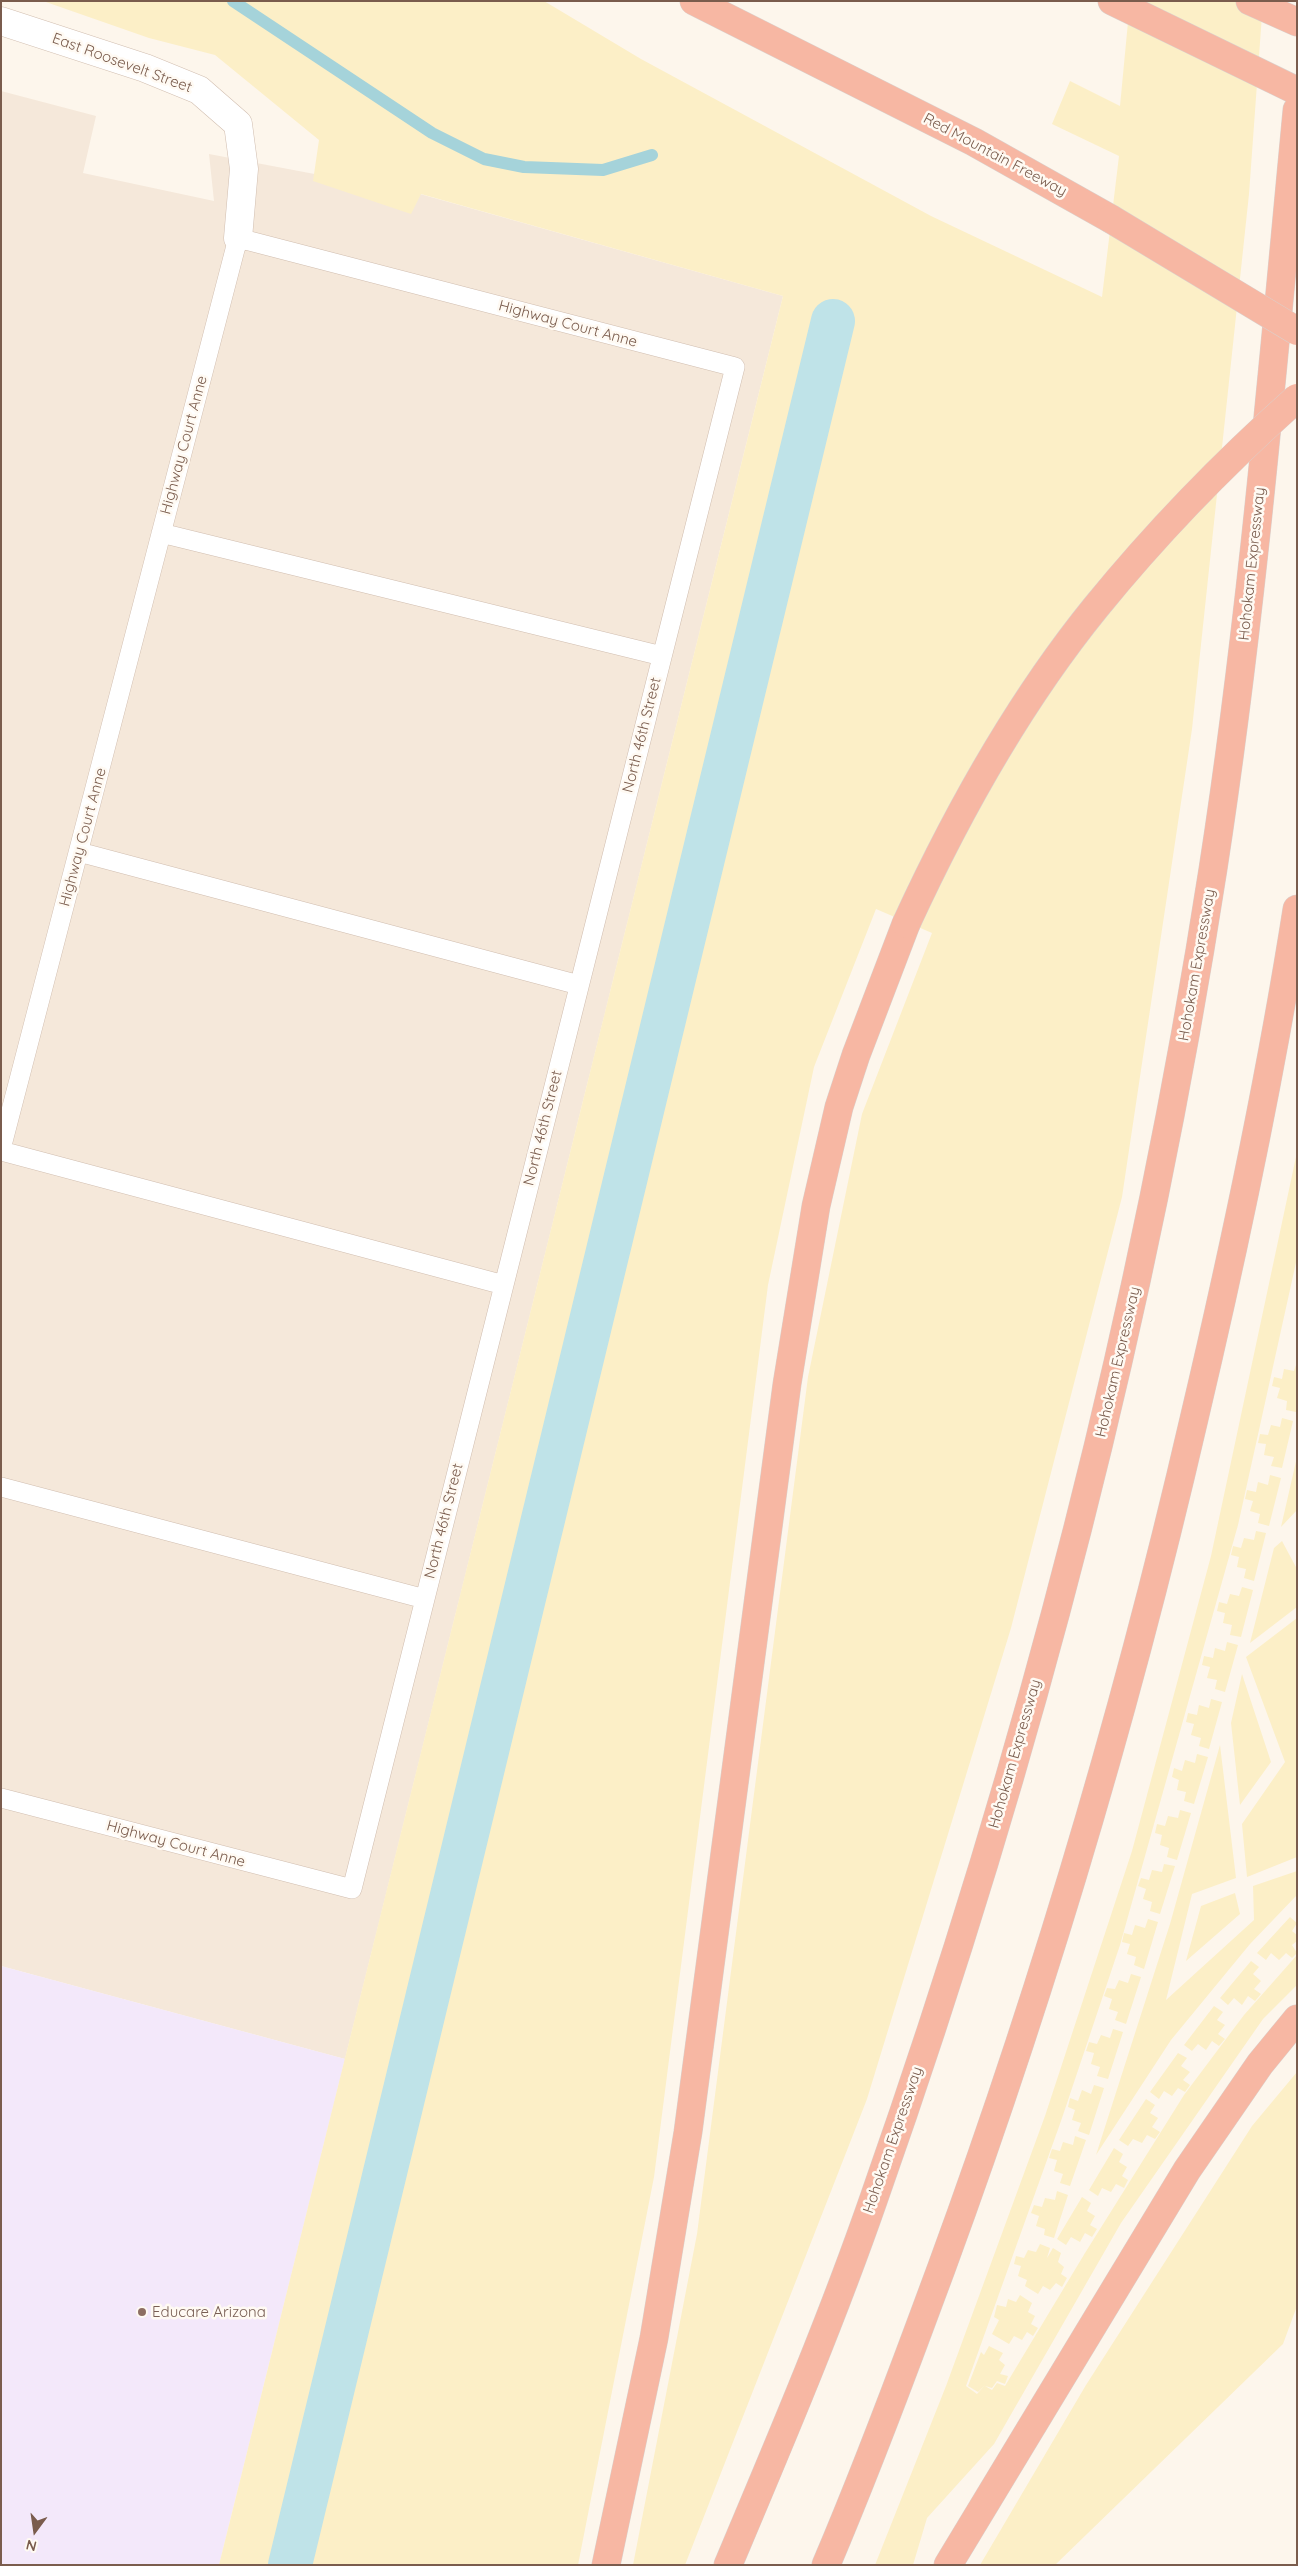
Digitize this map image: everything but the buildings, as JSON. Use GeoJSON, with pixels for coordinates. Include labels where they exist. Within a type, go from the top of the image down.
{"type":"FeatureCollection","features":[{"type":"Feature","properties":{"kind":"highway","name":"Red Mountain Freeway"},"geometry":{"type":"LineString","coordinates":[[694,1],[974,142],[1111,219],[1297,308]]}},
{"type":"Feature","properties":{"kind":"highway"},"geometry":{"type":"LineString","coordinates":[[1250,1],[1297,22]]}},
{"type":"Feature","properties":{"kind":"highway"},"geometry":{"type":"LineString","coordinates":[[1121,6],[1297,91]]}},
{"type":"Feature","properties":{"kind":"highway","name":"Hohokam Expressway"},"geometry":{"type":"LineString","coordinates":[[728,2565],[818,2346],[874,2200],[969,1910],[1057,1605],[1129,1319],[1187,1025],[1234,725],[1252,567],[1297,110]]}},
{"type":"Feature","properties":{"kind":"highway"},"geometry":{"type":"LineString","coordinates":[[1111,219],[1297,331]]}},
{"type":"Feature","properties":{"kind":"highway"},"geometry":{"type":"LineString","coordinates":[[606,2565],[654,2338],[688,2132],[783,1414],[816,1206],[839,1107],[853,1064],[906,924],[937,857],[1008,734],[1051,667],[1095,609],[1143,551],[1240,448],[1297,398]]}},
{"type":"Feature","properties":{"kind":"highway"},"geometry":{"type":"LineString","coordinates":[[826,2565],[898,2385],[991,2130],[1072,1881],[1122,1708],[1164,1547],[1234,1246],[1266,1094],[1297,909]]}},
{"type":"Feature","properties":{"kind":"highway"},"geometry":{"type":"LineString","coordinates":[[948,2565],[1187,2170],[1260,2064],[1297,2019]]}},
{"type":"Feature","properties":{"kind":"street","name":"East Roosevelt Street"},"geometry":{"type":"LineString","coordinates":[[1,21],[145,68],[199,90],[238,124],[244,168],[238,238]]}},
{"type":"Feature","properties":{"kind":"lane","name":"Highway Court Anne"},"geometry":{"type":"LineString","coordinates":[[1,1150],[238,238],[735,367]]}},
{"type":"Feature","properties":{"kind":"lane","name":"North 46th Street"},"geometry":{"type":"LineString","coordinates":[[352,1889],[735,367]]}},
{"type":"Feature","properties":{"kind":"lane"},"geometry":{"type":"LineString","coordinates":[[161,533],[662,656]]}},
{"type":"Feature","properties":{"kind":"lane"},"geometry":{"type":"LineString","coordinates":[[79,852],[579,985]]}},
{"type":"Feature","properties":{"kind":"lane"},"geometry":{"type":"LineString","coordinates":[[1,1150],[504,1285]]}},
{"type":"Feature","properties":{"kind":"lane"},"geometry":{"type":"LineString","coordinates":[[1,1487],[425,1599]]}},
{"type":"Feature","properties":{"kind":"lane","name":"Highway Court Anne"},"geometry":{"type":"LineString","coordinates":[[1,1798],[352,1889]]}},
{"type":"Feature","properties":{"kind":"shaded area"},"geometry":{"type":"Polygon","coordinates":[[[1,91],[96,116],[83,173],[214,201],[209,154],[420,194],[783,296],[345,2059],[1,1966],[1,91]]]}},
{"type":"Feature","properties":{"kind":"shaded area","name":"Educare Arizona"},"geometry":{"type":"Polygon","coordinates":[[[1,1966],[345,2059],[219,2565],[1,2565],[1,1966]]]}},
{"type":"Feature","properties":{"kind":"sand"},"geometry":{"type":"Polygon","coordinates":[[[43,1],[544,1],[641,59],[931,216],[1102,297],[1119,156],[1052,124],[1070,81],[1120,106],[1130,1],[1263,1],[1249,194],[1192,729],[1122,1197],[1011,1628],[867,2099],[685,2565],[633,2565],[697,2234],[808,1377],[862,1114],[932,933],[876,909],[814,1067],[768,1285],[654,2177],[578,2565],[219,2565],[783,296],[421,194],[411,214],[313,181],[319,140],[215,55],[149,38],[43,1]]]}},
{"type":"Feature","properties":{"kind":"sand"},"geometry":{"type":"Polygon","coordinates":[[[1297,1152],[1297,1258],[1238,1525],[1120,1945],[1061,2121],[966,2386],[977,2394],[985,2385],[978,2392],[968,2386],[981,2352],[984,2355],[989,2346],[1003,2353],[999,2360],[1005,2365],[1000,2374],[1008,2376],[1005,2384],[997,2381],[992,2388],[985,2386],[992,2390],[997,2383],[1005,2386],[1085,2253],[1184,2095],[1244,2015],[1297,1955],[1297,1985],[1263,2019],[1121,2223],[994,2444],[927,2518],[913,2565],[875,2565],[946,2386],[1045,2116],[1132,1851],[1211,1556],[1297,1152]]]}},
{"type":"Feature","properties":{"kind":"sand"},"geometry":{"type":"Polygon","coordinates":[[[1297,1362],[1296,1412],[1286,1410],[1287,1401],[1277,1398],[1280,1388],[1272,1386],[1274,1377],[1282,1379],[1284,1369],[1294,1371],[1297,1362]]]}},
{"type":"Feature","properties":{"kind":"sand"},"geometry":{"type":"Polygon","coordinates":[[[1282,1418],[1293,1421],[1282,1468],[1271,1466],[1274,1457],[1264,1455],[1266,1444],[1258,1443],[1260,1434],[1268,1435],[1271,1425],[1280,1427],[1282,1418]]]}},
{"type":"Feature","properties":{"kind":"sand"},"geometry":{"type":"Polygon","coordinates":[[[1297,1457],[1297,1510],[1281,1527],[1297,1457]]]}},
{"type":"Feature","properties":{"kind":"sand"},"geometry":{"type":"Polygon","coordinates":[[[1270,1475],[1281,1478],[1269,1526],[1258,1523],[1260,1514],[1250,1511],[1253,1501],[1245,1499],[1247,1490],[1256,1492],[1258,1482],[1268,1485],[1270,1475]]]}},
{"type":"Feature","properties":{"kind":"sand"},"geometry":{"type":"Polygon","coordinates":[[[1256,1531],[1266,1533],[1254,1581],[1244,1578],[1246,1569],[1237,1567],[1239,1557],[1231,1555],[1233,1546],[1241,1548],[1244,1538],[1254,1540],[1256,1531]]]}},
{"type":"Feature","properties":{"kind":"sand"},"geometry":{"type":"Polygon","coordinates":[[[1282,1541],[1297,1569],[1297,1607],[1250,1643],[1274,1548],[1282,1541]]]}},
{"type":"Feature","properties":{"kind":"sand"},"geometry":{"type":"Polygon","coordinates":[[[1242,1587],[1253,1590],[1241,1637],[1230,1635],[1232,1625],[1223,1623],[1225,1613],[1217,1611],[1219,1602],[1227,1604],[1230,1594],[1239,1596],[1242,1587]]]}},
{"type":"Feature","properties":{"kind":"sand"},"geometry":{"type":"Polygon","coordinates":[[[1297,1618],[1297,1857],[1247,1877],[1242,1824],[1285,1762],[1246,1657],[1297,1618]]]}},
{"type":"Feature","properties":{"kind":"sand"},"geometry":{"type":"Polygon","coordinates":[[[1227,1642],[1238,1645],[1225,1692],[1215,1689],[1217,1680],[1207,1678],[1210,1667],[1202,1665],[1204,1656],[1213,1658],[1215,1648],[1225,1651],[1227,1642]]]}},
{"type":"Feature","properties":{"kind":"sand"},"geometry":{"type":"Polygon","coordinates":[[[1242,1674],[1271,1762],[1240,1805],[1231,1723],[1242,1674]]]}},
{"type":"Feature","properties":{"kind":"sand"},"geometry":{"type":"Polygon","coordinates":[[[1211,1699],[1222,1702],[1209,1749],[1199,1746],[1201,1738],[1191,1735],[1194,1724],[1186,1722],[1188,1713],[1197,1715],[1199,1705],[1209,1708],[1211,1699]]]}},
{"type":"Feature","properties":{"kind":"sand"},"geometry":{"type":"Polygon","coordinates":[[[1220,1745],[1236,1878],[1192,1894],[1166,2000],[1254,1920],[1253,1886],[1297,1871],[1297,1895],[1250,1944],[1171,2040],[1096,2155],[1170,1924],[1220,1745]]]}},
{"type":"Feature","properties":{"kind":"sand"},"geometry":{"type":"Polygon","coordinates":[[[1197,1754],[1208,1757],[1194,1804],[1184,1801],[1186,1792],[1177,1790],[1179,1780],[1172,1777],[1174,1768],[1182,1771],[1185,1760],[1195,1763],[1197,1754]]]}},
{"type":"Feature","properties":{"kind":"sand"},"geometry":{"type":"Polygon","coordinates":[[[1180,1810],[1191,1813],[1177,1860],[1167,1857],[1169,1848],[1160,1845],[1162,1835],[1155,1833],[1157,1824],[1165,1826],[1168,1816],[1178,1818],[1180,1810]]]}},
{"type":"Feature","properties":{"kind":"sand"},"geometry":{"type":"Polygon","coordinates":[[[1164,1864],[1175,1866],[1160,1914],[1150,1911],[1152,1902],[1143,1899],[1146,1889],[1138,1886],[1141,1878],[1149,1880],[1152,1870],[1162,1872],[1164,1864]]]}},
{"type":"Feature","properties":{"kind":"sand"},"geometry":{"type":"Polygon","coordinates":[[[1235,1893],[1240,1914],[1186,1961],[1201,1906],[1235,1893]]]}},
{"type":"Feature","properties":{"kind":"sand"},"geometry":{"type":"Polygon","coordinates":[[[1290,1917],[1297,1923],[1292,1931],[1297,1935],[1297,1941],[1292,1945],[1297,1953],[1292,1958],[1286,1953],[1279,1960],[1271,1953],[1266,1960],[1257,1953],[1290,1917]]]}},
{"type":"Feature","properties":{"kind":"sand"},"geometry":{"type":"Polygon","coordinates":[[[1148,1919],[1158,1922],[1144,1969],[1134,1965],[1136,1957],[1127,1954],[1130,1944],[1122,1942],[1124,1933],[1132,1935],[1135,1925],[1145,1928],[1148,1919]]]}},
{"type":"Feature","properties":{"kind":"sand"},"geometry":{"type":"Polygon","coordinates":[[[1251,1961],[1259,1967],[1253,1974],[1261,1981],[1254,1989],[1261,1994],[1255,2001],[1248,1996],[1242,2005],[1234,1998],[1228,2005],[1220,1998],[1251,1961]]]}},
{"type":"Feature","properties":{"kind":"sand"},"geometry":{"type":"Polygon","coordinates":[[[1131,1974],[1141,1977],[1126,2024],[1115,2020],[1118,2012],[1109,2009],[1112,1999],[1104,1996],[1107,1988],[1115,1989],[1119,1980],[1128,1983],[1131,1974]]]}},
{"type":"Feature","properties":{"kind":"sand"},"geometry":{"type":"Polygon","coordinates":[[[1214,2006],[1223,2012],[1217,2020],[1225,2025],[1218,2034],[1225,2039],[1219,2046],[1212,2041],[1206,2050],[1198,2044],[1192,2051],[1184,2045],[1214,2006]]]}},
{"type":"Feature","properties":{"kind":"sand"},"geometry":{"type":"Polygon","coordinates":[[[1113,2029],[1123,2032],[1108,2079],[1097,2076],[1100,2067],[1091,2064],[1094,2053],[1086,2051],[1089,2042],[1097,2044],[1101,2035],[1110,2038],[1113,2029]]]}},
{"type":"Feature","properties":{"kind":"sand"},"geometry":{"type":"Polygon","coordinates":[[[1178,2053],[1187,2058],[1181,2066],[1190,2072],[1183,2080],[1190,2085],[1185,2092],[1178,2088],[1172,2096],[1164,2091],[1159,2099],[1150,2092],[1178,2053]]]}},
{"type":"Feature","properties":{"kind":"sand"},"geometry":{"type":"Polygon","coordinates":[[[1297,2072],[1297,2306],[1283,2344],[1055,2565],[980,2565],[1086,2385],[1252,2126],[1297,2072]]]}},
{"type":"Feature","properties":{"kind":"sand"},"geometry":{"type":"Polygon","coordinates":[[[1094,2085],[1104,2088],[1089,2135],[1078,2131],[1081,2123],[1072,2120],[1075,2110],[1068,2107],[1070,2098],[1078,2101],[1082,2090],[1091,2094],[1094,2085]]]}},
{"type":"Feature","properties":{"kind":"sand"},"geometry":{"type":"Polygon","coordinates":[[[1146,2099],[1155,2105],[1150,2113],[1158,2118],[1152,2127],[1160,2132],[1155,2139],[1147,2135],[1142,2143],[1133,2139],[1128,2146],[1119,2140],[1146,2099]]]}},
{"type":"Feature","properties":{"kind":"sand"},"geometry":{"type":"Polygon","coordinates":[[[1075,2136],[1086,2140],[1070,2186],[1060,2183],[1063,2174],[1054,2171],[1057,2160],[1049,2158],[1052,2149],[1060,2151],[1063,2142],[1073,2145],[1075,2136]]]}},
{"type":"Feature","properties":{"kind":"sand"},"geometry":{"type":"Polygon","coordinates":[[[1114,2148],[1123,2154],[1119,2162],[1127,2167],[1122,2176],[1128,2180],[1124,2188],[1116,2184],[1111,2192],[1102,2188],[1098,2196],[1089,2190],[1114,2148]]]}},
{"type":"Feature","properties":{"kind":"sand"},"geometry":{"type":"Polygon","coordinates":[[[1057,2191],[1068,2195],[1054,2238],[1044,2235],[1045,2229],[1036,2226],[1039,2216],[1031,2213],[1034,2205],[1042,2207],[1045,2198],[1055,2200],[1057,2191]]]}},
{"type":"Feature","properties":{"kind":"sand"},"geometry":{"type":"Polygon","coordinates":[[[1082,2197],[1091,2203],[1087,2211],[1095,2216],[1090,2225],[1097,2229],[1092,2237],[1085,2233],[1080,2242],[1071,2237],[1066,2245],[1057,2239],[1082,2197]]]}},
{"type":"Feature","properties":{"kind":"sand"},"geometry":{"type":"Polygon","coordinates":[[[1040,2244],[1050,2248],[1047,2258],[1053,2248],[1061,2253],[1058,2262],[1064,2267],[1061,2274],[1067,2278],[1062,2287],[1056,2283],[1050,2290],[1043,2286],[1038,2294],[1025,2286],[1027,2280],[1018,2276],[1021,2266],[1014,2264],[1016,2256],[1024,2258],[1028,2250],[1036,2252],[1040,2244]]]}},
{"type":"Feature","properties":{"kind":"sand"},"geometry":{"type":"Polygon","coordinates":[[[1020,2295],[1032,2303],[1028,2312],[1035,2316],[1031,2324],[1038,2328],[1033,2336],[1027,2332],[1022,2340],[1014,2336],[1009,2344],[992,2334],[999,2320],[994,2317],[997,2305],[1006,2307],[1008,2299],[1016,2302],[1020,2295]]]}},
{"type":"Feature","properties":{"kind":"waterway"},"geometry":{"type":"LineString","coordinates":[[233,1],[432,133],[484,159],[524,167],[603,170],[652,155]]}},
{"type":"Feature","properties":{"kind":"waterway"},"geometry":{"type":"LineString","coordinates":[[290,2565],[833,321]]}},
{"type":"Feature","properties":{"kind":"place","name":"Educare Arizona"},"geometry":{"type":"Point","coordinates":[142,2312]}}]}
